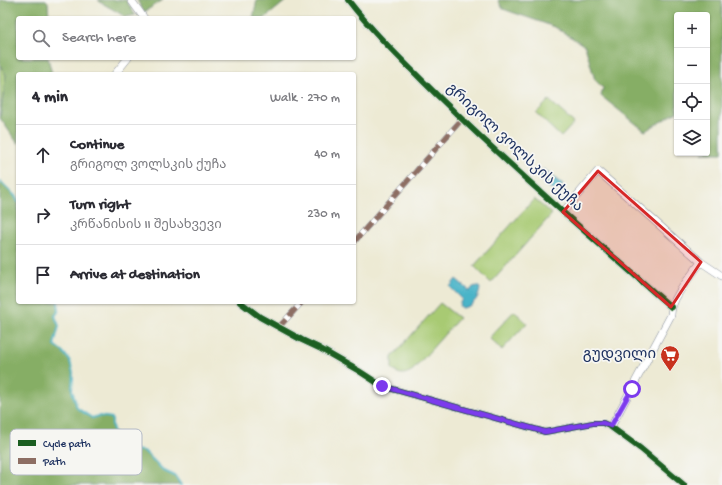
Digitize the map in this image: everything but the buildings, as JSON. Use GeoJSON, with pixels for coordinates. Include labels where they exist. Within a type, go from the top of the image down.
{"type":"FeatureCollection","features":[{"type":"Feature","properties":{"kind":"street"},"geometry":{"type":"LineString","coordinates":[[131,0],[143,16]]}},
{"type":"Feature","properties":{"kind":"street","name":"გრიგოლ ვოლსკის ქუჩა"},"geometry":{"type":"LineString","coordinates":[[348,0],[389,47],[462,119],[670,308]]}},
{"type":"Feature","properties":{"kind":"street"},"geometry":{"type":"LineString","coordinates":[[117,72],[126,60]]}},
{"type":"Feature","properties":{"kind":"street"},"geometry":{"type":"LineString","coordinates":[[356,240],[462,119]]}},
{"type":"Feature","properties":{"kind":"street"},"geometry":{"type":"LineString","coordinates":[[563,212],[598,171],[701,262],[722,276]]}},
{"type":"Feature","properties":{"kind":"street"},"geometry":{"type":"LineString","coordinates":[[611,426],[670,315],[670,308],[674,300],[701,262]]}},
{"type":"Feature","properties":{"kind":"street"},"geometry":{"type":"LineString","coordinates":[[243,304],[260,317],[360,371],[382,386],[545,432],[593,423],[603,423],[611,426],[641,448],[684,485]]}},
{"type":"Feature","properties":{"kind":"street"},"geometry":{"type":"LineString","coordinates":[[279,328],[300,304]]}},
{"type":"Feature","properties":{"kind":"highlighted area"},"geometry":{"type":"Polygon","coordinates":[[[598,171],[701,262],[671,307],[563,212],[598,171]]]}},
{"type":"Feature","properties":{"kind":"green space"},"geometry":{"type":"Polygon","coordinates":[[[0,0],[46,0],[48,2],[49,16],[16,16],[16,60],[48,60],[52,72],[16,72],[16,141],[0,118],[6,75],[0,65],[0,0]]]}},
{"type":"Feature","properties":{"kind":"green space"},"geometry":{"type":"Polygon","coordinates":[[[98,0],[126,0],[135,15],[124,16],[98,0]]]}},
{"type":"Feature","properties":{"kind":"green space"},"geometry":{"type":"Polygon","coordinates":[[[137,0],[163,0],[144,12],[137,0]]]}},
{"type":"Feature","properties":{"kind":"green space"},"geometry":{"type":"Polygon","coordinates":[[[257,0],[287,0],[267,16],[253,16],[257,0]]]}},
{"type":"Feature","properties":{"kind":"green space"},"geometry":{"type":"Polygon","coordinates":[[[498,0],[722,0],[722,153],[710,153],[710,12],[674,12],[674,114],[645,131],[601,96],[603,88],[595,80],[585,46],[555,27],[503,9],[498,0]]]}},
{"type":"Feature","properties":{"kind":"green space"},"geometry":{"type":"Polygon","coordinates":[[[0,65],[6,75],[0,114],[0,65]]]}},
{"type":"Feature","properties":{"kind":"green space"},"geometry":{"type":"Polygon","coordinates":[[[549,100],[574,123],[561,137],[536,113],[549,100]]]}},
{"type":"Feature","properties":{"kind":"green space"},"geometry":{"type":"Polygon","coordinates":[[[0,181],[16,198],[16,304],[58,304],[59,310],[55,316],[59,326],[54,345],[63,352],[70,361],[73,373],[72,390],[77,408],[92,418],[99,416],[112,418],[113,429],[10,429],[10,475],[142,475],[142,451],[164,471],[175,476],[181,485],[0,485],[0,181]]]}},
{"type":"Feature","properties":{"kind":"green space"},"geometry":{"type":"Polygon","coordinates":[[[534,199],[552,214],[491,283],[474,266],[534,199]]]}},
{"type":"Feature","properties":{"kind":"green space"},"geometry":{"type":"Polygon","coordinates":[[[440,303],[459,318],[413,370],[402,374],[398,373],[392,369],[392,357],[440,303]]]}},
{"type":"Feature","properties":{"kind":"green space"},"geometry":{"type":"Polygon","coordinates":[[[514,311],[527,323],[502,350],[489,338],[514,311]]]}},
{"type":"Feature","properties":{"kind":"water"},"geometry":{"type":"Polygon","coordinates":[[[543,169],[563,185],[556,193],[537,177],[543,169]]]}},
{"type":"Feature","properties":{"kind":"water"},"geometry":{"type":"Polygon","coordinates":[[[456,279],[470,291],[473,287],[477,286],[480,288],[478,296],[472,304],[461,308],[459,305],[462,299],[450,287],[456,279]]]}},
{"type":"Feature","properties":{"kind":"waterway"},"geometry":{"type":"LineString","coordinates":[[0,181],[16,198]]}},
{"type":"Feature","properties":{"kind":"waterway"},"geometry":{"type":"LineString","coordinates":[[58,304],[59,310],[55,316],[59,326],[54,345],[63,352],[70,361],[73,373],[72,390],[77,408],[92,418],[99,416],[112,418],[113,429]]}},
{"type":"Feature","properties":{"kind":"waterway"},"geometry":{"type":"LineString","coordinates":[[142,451],[164,471],[175,476],[181,485]]}},
{"type":"Feature","properties":{"kind":"marked path"},"geometry":{"type":"LineString","coordinates":[[356,240],[462,119]]}},
{"type":"Feature","properties":{"kind":"marked path"},"geometry":{"type":"LineString","coordinates":[[279,327],[300,304]]}},
{"type":"Feature","properties":{"kind":"cycle path"},"geometry":{"type":"LineString","coordinates":[[348,0],[369,26],[392,50],[467,124],[554,204],[671,307]]}},
{"type":"Feature","properties":{"kind":"cycle path"},"geometry":{"type":"LineString","coordinates":[[243,304],[260,317],[319,348],[382,386],[545,432],[593,423],[603,423],[611,427],[641,449],[684,485]]}},
{"type":"Feature","properties":{"kind":"place","name":"გუდვილი"},"geometry":{"type":"Point","coordinates":[670,372]}},
{"type":"Feature","properties":{"kind":"route"},"geometry":{"type":"LineString","coordinates":[[382,386],[545,432],[593,423],[603,423],[611,426],[632,389]]}}]}
